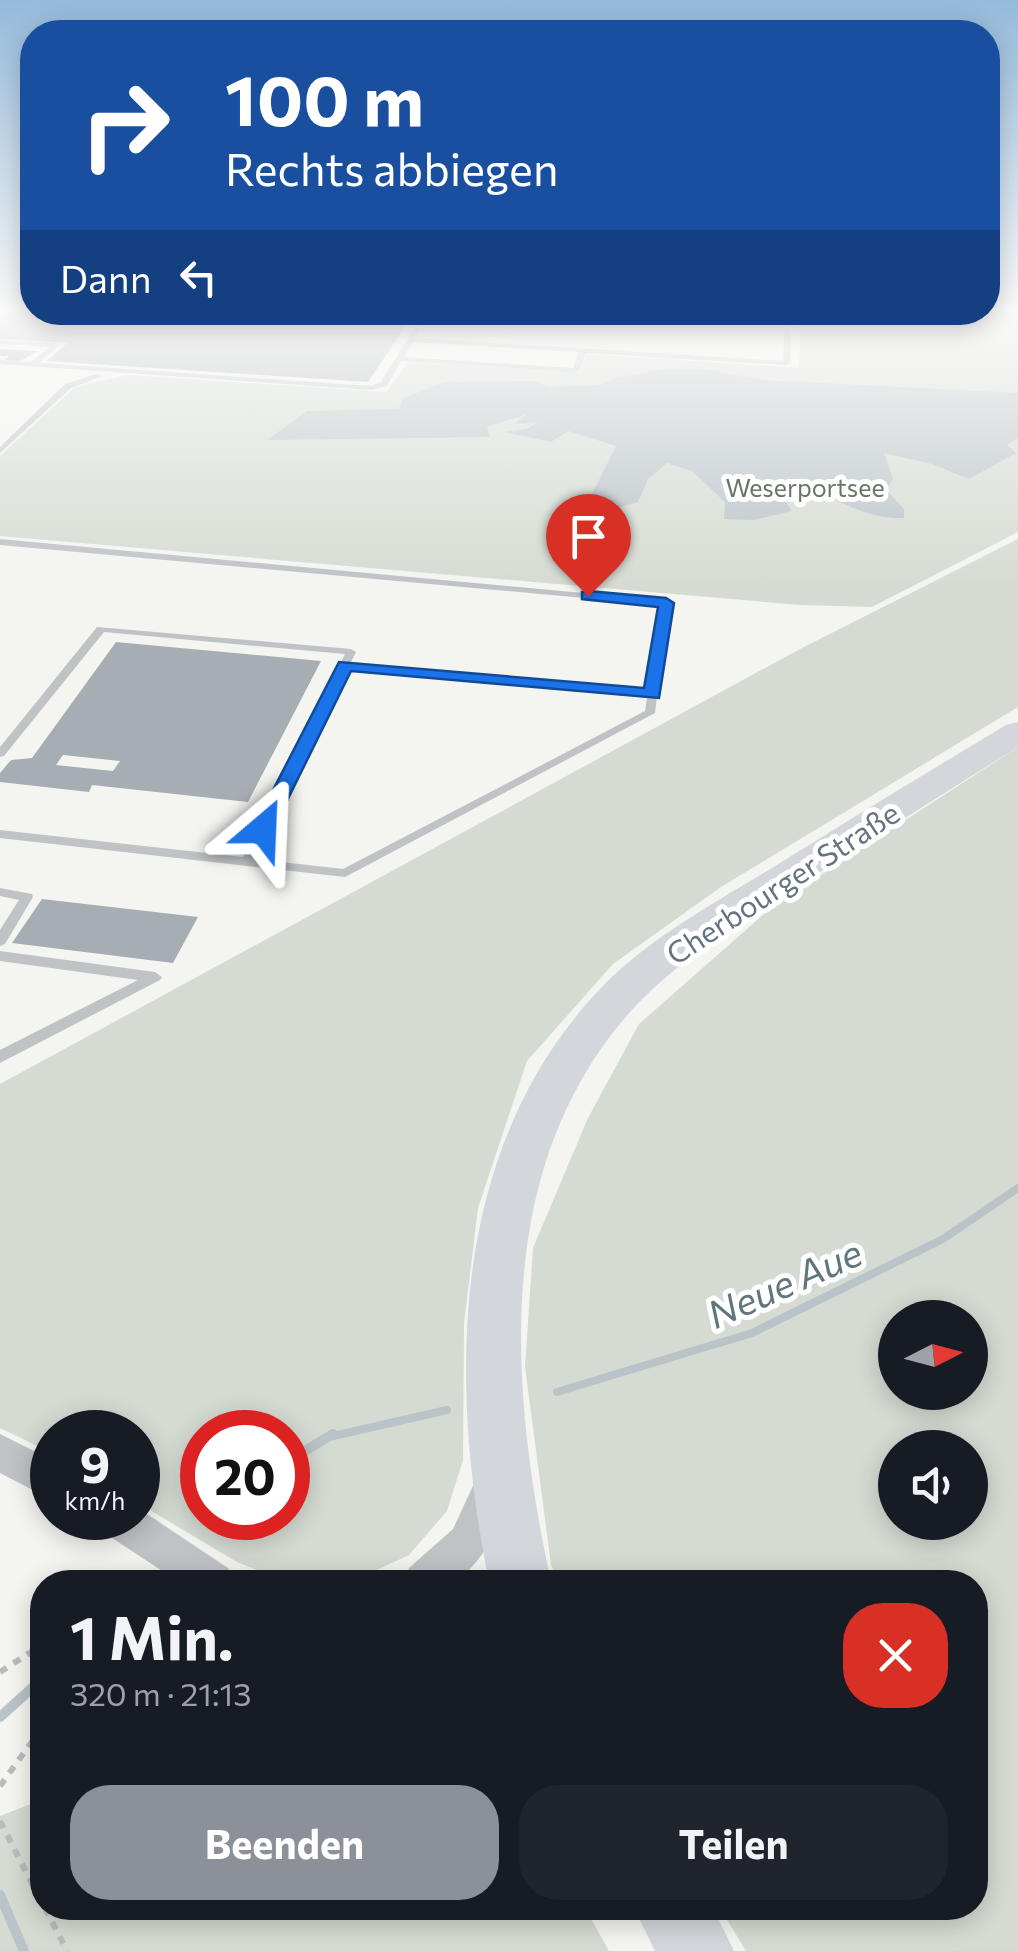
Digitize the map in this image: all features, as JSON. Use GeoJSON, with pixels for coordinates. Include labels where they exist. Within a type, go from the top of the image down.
{"type":"FeatureCollection","features":[{"type":"Feature","properties":{"kind":"main road","name":"Cherbourger Straße"},"geometry":{"type":"LineString","coordinates":[[518,1570],[497,1453],[494,1302],[512,1196],[540,1110],[588,1032],[672,950],[1018,732]]}},
{"type":"Feature","properties":{"kind":"main road"},"geometry":{"type":"LineString","coordinates":[[678,1920],[696,1951]]}},
{"type":"Feature","properties":{"kind":"street"},"geometry":{"type":"LineString","coordinates":[[0,1452],[30,1469]]}},
{"type":"Feature","properties":{"kind":"street"},"geometry":{"type":"LineString","coordinates":[[442,1570],[454,1562],[472,1538],[492,1492],[497,1453]]}},
{"type":"Feature","properties":{"kind":"street"},"geometry":{"type":"LineString","coordinates":[[150,1540],[196,1570]]}},
{"type":"Feature","properties":{"kind":"lane"},"geometry":{"type":"LineString","coordinates":[[0,450],[50,403]]}},
{"type":"Feature","properties":{"kind":"lane"},"geometry":{"type":"LineString","coordinates":[[0,542],[666,603],[650,713],[345,873],[0,834]]}},
{"type":"Feature","properties":{"kind":"lane"},"geometry":{"type":"LineString","coordinates":[[0,754],[101,630],[351,652],[246,862]]}},
{"type":"Feature","properties":{"kind":"lane"},"geometry":{"type":"LineString","coordinates":[[345,665],[652,694]]}},
{"type":"Feature","properties":{"kind":"lane"},"geometry":{"type":"LineString","coordinates":[[0,892],[27,897],[0,941]]}},
{"type":"Feature","properties":{"kind":"lane"},"geometry":{"type":"LineString","coordinates":[[0,956],[155,977],[0,1057]]}},
{"type":"Feature","properties":{"kind":"path"},"geometry":{"type":"LineString","coordinates":[[0,1672],[30,1653]]}},
{"type":"Feature","properties":{"kind":"path"},"geometry":{"type":"LineString","coordinates":[[0,1786],[30,1745]]}},
{"type":"Feature","properties":{"kind":"path"},"geometry":{"type":"LineString","coordinates":[[0,1821],[30,1878]]}},
{"type":"Feature","properties":{"kind":"path"},"geometry":{"type":"LineString","coordinates":[[52,1920],[68,1951]]}},
{"type":"Feature","properties":{"kind":"green space","name":"Weserportsee"},"geometry":{"type":"Polygon","coordinates":[[[58,403],[1018,403],[1018,532],[872,607],[801,605],[0,536],[0,456],[58,403]]]}},
{"type":"Feature","properties":{"kind":"green space"},"geometry":{"type":"Polygon","coordinates":[[[1018,539],[1018,707],[721,887],[613,964],[527,1061],[478,1208],[464,1323],[463,1460],[447,1511],[409,1555],[377,1570],[257,1570],[200,1540],[310,1540],[310,1410],[180,1410],[180,1528],[160,1516],[160,1410],[30,1410],[30,1442],[0,1428],[0,1084],[800,649],[1018,539]]]}},
{"type":"Feature","properties":{"kind":"green space"},"geometry":{"type":"Polygon","coordinates":[[[1018,747],[1018,1951],[746,1951],[727,1920],[988,1920],[988,1570],[553,1570],[525,1367],[533,1248],[588,1118],[639,1024],[773,906],[1018,747]]]}},
{"type":"Feature","properties":{"kind":"green space"},"geometry":{"type":"Polygon","coordinates":[[[30,1804],[30,1920],[592,1920],[609,1951],[0,1951],[0,1816],[30,1804]]]}},
{"type":"Feature","properties":{"kind":"shaded area","name":"Weserportsee"},"geometry":{"type":"Polygon","coordinates":[[[401,403],[1018,403],[1018,438],[1007,445],[1016,453],[969,479],[932,464],[884,453],[893,479],[886,490],[904,509],[904,518],[873,515],[790,480],[779,491],[792,511],[753,520],[724,519],[725,502],[692,471],[667,463],[648,479],[638,502],[620,507],[591,496],[616,446],[568,431],[551,442],[505,432],[527,429],[538,422],[515,424],[527,414],[487,427],[490,437],[267,440],[307,411],[399,409],[401,403]]]}},
{"type":"Feature","properties":{"kind":"building"},"geometry":{"type":"Polygon","coordinates":[[[116,642],[321,661],[248,802],[92,785],[89,792],[0,782],[0,773],[11,760],[32,758],[116,642]],[[63,755],[56,765],[113,771],[120,761],[63,755]]]}},
{"type":"Feature","properties":{"kind":"building"},"geometry":{"type":"Polygon","coordinates":[[[42,899],[198,917],[173,963],[12,943],[42,899]]]}},
{"type":"Feature","properties":{"kind":"waterway","name":"Neue Aue"},"geometry":{"type":"LineString","coordinates":[[557,1392],[752,1333],[943,1239],[1018,1188]]}},
{"type":"Feature","properties":{"kind":"waterway","name":"Neue Aue"},"geometry":{"type":"LineString","coordinates":[[329,1437],[447,1410]]}},
{"type":"Feature","properties":{"kind":"waterway","name":"Neue Aue"},"geometry":{"type":"LineString","coordinates":[[310,1448],[333,1434]]}},
{"type":"Feature","properties":{"kind":"waterway","name":"Neue Aue"},"geometry":{"type":"LineString","coordinates":[[0,1717],[30,1690]]}},
{"type":"Feature","properties":{"kind":"waterway"},"geometry":{"type":"LineString","coordinates":[[0,1895],[24,1951]]}},
{"type":"Feature","properties":{"kind":"route"},"geometry":{"type":"LineString","coordinates":[[263,829],[345,665],[652,694],[666,603],[588,596]]}}]}
